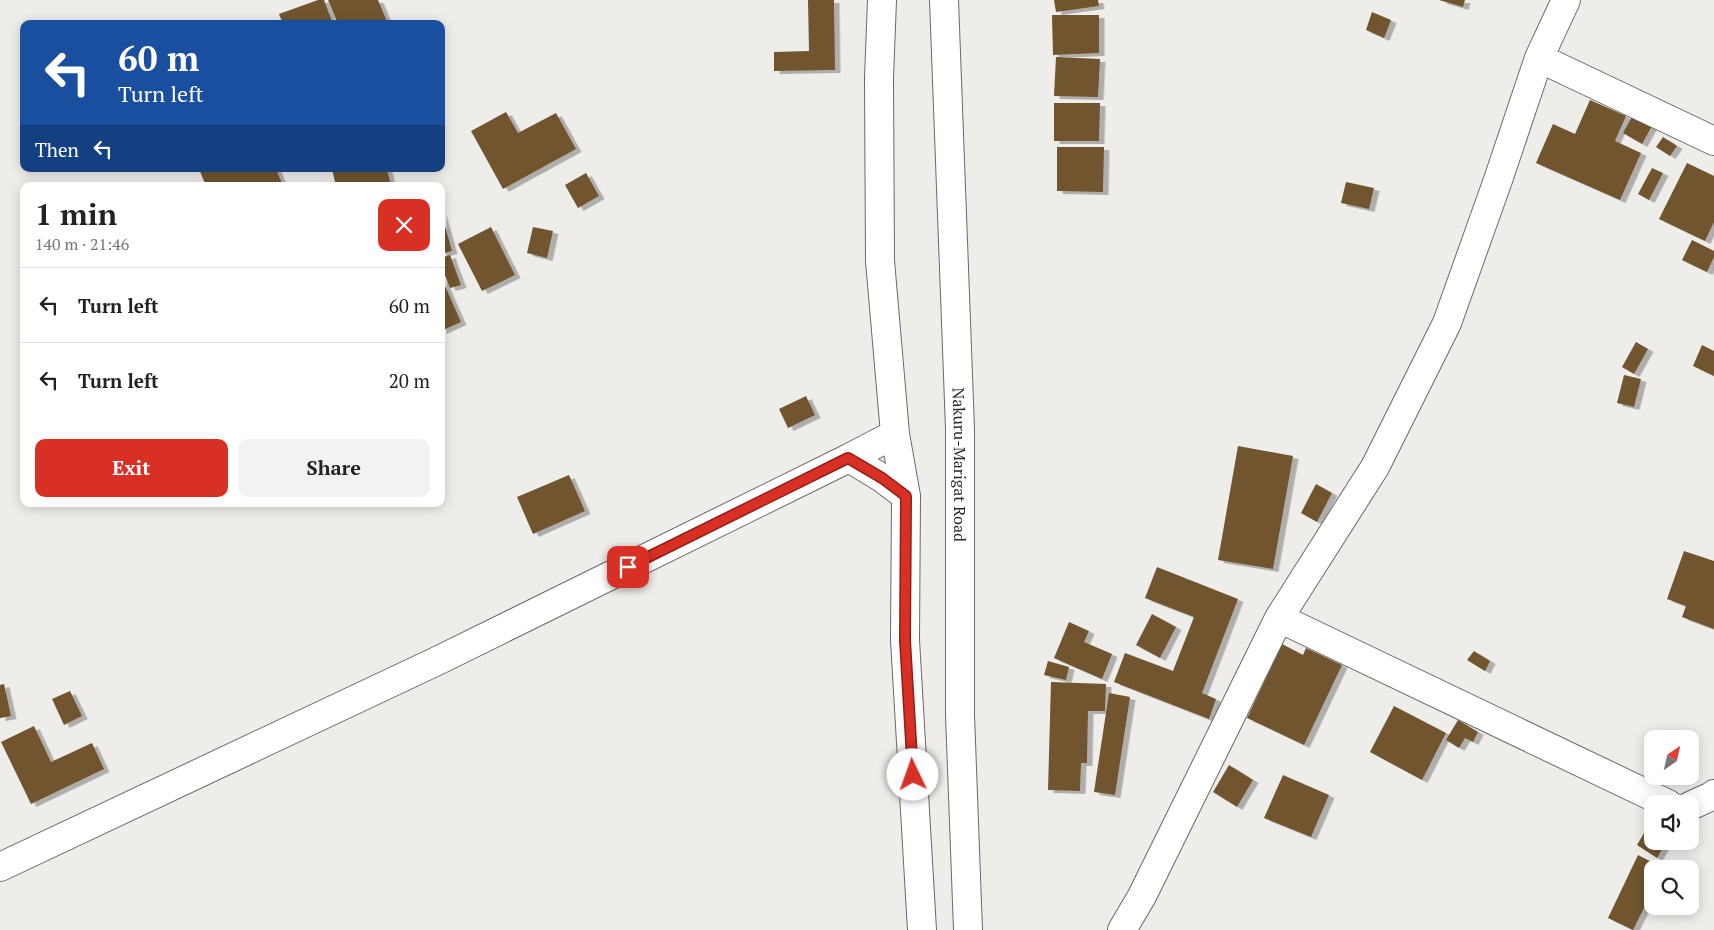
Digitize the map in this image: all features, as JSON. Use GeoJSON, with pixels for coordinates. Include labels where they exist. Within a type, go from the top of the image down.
{"type":"FeatureCollection","features":[{"type":"Feature","properties":{"kind":"street"},"geometry":{"type":"LineString","coordinates":[[882,0],[879,78],[880,261],[895,434],[906,496],[905,640],[922,930]]}},
{"type":"Feature","properties":{"kind":"street","name":"Nakuru-Marigat Road"},"geometry":{"type":"LineString","coordinates":[[944,0],[960,429],[960,714],[968,930]]}},
{"type":"Feature","properties":{"kind":"street"},"geometry":{"type":"LineString","coordinates":[[1122,930],[1142,896],[1279,618],[1375,467],[1447,323],[1539,58],[1566,0]]}},
{"type":"Feature","properties":{"kind":"street"},"geometry":{"type":"LineString","coordinates":[[1539,58],[1714,141]]}},
{"type":"Feature","properties":{"kind":"street"},"geometry":{"type":"LineString","coordinates":[[0,867],[437,660],[895,434]]}},
{"type":"Feature","properties":{"kind":"street"},"geometry":{"type":"LineString","coordinates":[[848,458],[882,478],[906,496]]}},
{"type":"Feature","properties":{"kind":"street"},"geometry":{"type":"LineString","coordinates":[[1279,618],[1649,795]]}},
{"type":"Feature","properties":{"kind":"street"},"geometry":{"type":"LineString","coordinates":[[1699,802],[1714,794]]}},
{"type":"Feature","properties":{"kind":"building"},"geometry":{"type":"Polygon","coordinates":[[[318,0],[324,0],[332,20],[281,20],[279,14],[318,0]]]}},
{"type":"Feature","properties":{"kind":"building"},"geometry":{"type":"Polygon","coordinates":[[[328,0],[378,0],[386,20],[336,20],[328,0]]]}},
{"type":"Feature","properties":{"kind":"building"},"geometry":{"type":"Polygon","coordinates":[[[808,0],[834,0],[835,70],[774,71],[774,52],[809,51],[808,0]]]}},
{"type":"Feature","properties":{"kind":"building"},"geometry":{"type":"Polygon","coordinates":[[[1054,0],[1098,0],[1099,6],[1056,12],[1054,0]]]}},
{"type":"Feature","properties":{"kind":"building"},"geometry":{"type":"Polygon","coordinates":[[[1439,0],[1465,0],[1463,7],[1439,0]]]}},
{"type":"Feature","properties":{"kind":"building"},"geometry":{"type":"Polygon","coordinates":[[[1372,12],[1391,20],[1384,38],[1366,30],[1372,12]]]}},
{"type":"Feature","properties":{"kind":"building"},"geometry":{"type":"Polygon","coordinates":[[[1052,15],[1099,15],[1099,53],[1053,55],[1052,15]]]}},
{"type":"Feature","properties":{"kind":"building"},"geometry":{"type":"Polygon","coordinates":[[[1056,57],[1100,59],[1098,97],[1054,96],[1056,57]]]}},
{"type":"Feature","properties":{"kind":"building"},"geometry":{"type":"Polygon","coordinates":[[[1590,100],[1626,116],[1615,141],[1641,153],[1620,200],[1536,163],[1553,124],[1575,134],[1590,100]]]}},
{"type":"Feature","properties":{"kind":"building"},"geometry":{"type":"Polygon","coordinates":[[[1054,103],[1100,103],[1099,141],[1054,141],[1054,103]]]}},
{"type":"Feature","properties":{"kind":"building"},"geometry":{"type":"Polygon","coordinates":[[[506,112],[518,133],[556,113],[576,149],[503,189],[471,131],[506,112]]]}},
{"type":"Feature","properties":{"kind":"building"},"geometry":{"type":"Polygon","coordinates":[[[1634,113],[1653,124],[1642,144],[1623,133],[1634,113]]]}},
{"type":"Feature","properties":{"kind":"building"},"geometry":{"type":"Polygon","coordinates":[[[1663,137],[1677,146],[1670,156],[1656,147],[1663,137]]]}},
{"type":"Feature","properties":{"kind":"building"},"geometry":{"type":"Polygon","coordinates":[[[1057,147],[1104,147],[1103,192],[1057,191],[1057,147]]]}},
{"type":"Feature","properties":{"kind":"building"},"geometry":{"type":"Polygon","coordinates":[[[1687,163],[1714,176],[1714,222],[1705,241],[1659,219],[1687,163]]]}},
{"type":"Feature","properties":{"kind":"building"},"geometry":{"type":"Polygon","coordinates":[[[1652,168],[1663,173],[1649,200],[1638,194],[1652,168]]]}},
{"type":"Feature","properties":{"kind":"building"},"geometry":{"type":"Polygon","coordinates":[[[200,172],[277,172],[281,182],[204,182],[200,172]]]}},
{"type":"Feature","properties":{"kind":"building"},"geometry":{"type":"Polygon","coordinates":[[[333,172],[388,172],[390,182],[335,182],[333,172]]]}},
{"type":"Feature","properties":{"kind":"building"},"geometry":{"type":"Polygon","coordinates":[[[586,173],[599,196],[578,208],[565,185],[586,173]]]}},
{"type":"Feature","properties":{"kind":"building"},"geometry":{"type":"Polygon","coordinates":[[[1346,182],[1374,188],[1369,209],[1341,203],[1346,182]]]}},
{"type":"Feature","properties":{"kind":"building"},"geometry":{"type":"Polygon","coordinates":[[[445,226],[452,251],[445,253],[445,226]]]}},
{"type":"Feature","properties":{"kind":"building"},"geometry":{"type":"Polygon","coordinates":[[[491,227],[515,275],[482,291],[458,244],[491,227]]]}},
{"type":"Feature","properties":{"kind":"building"},"geometry":{"type":"Polygon","coordinates":[[[533,227],[553,231],[547,258],[527,253],[533,227]]]}},
{"type":"Feature","properties":{"kind":"building"},"geometry":{"type":"Polygon","coordinates":[[[1692,240],[1714,251],[1714,257],[1707,272],[1682,260],[1692,240]]]}},
{"type":"Feature","properties":{"kind":"building"},"geometry":{"type":"Polygon","coordinates":[[[450,255],[461,285],[450,288],[445,275],[445,257],[450,255]]]}},
{"type":"Feature","properties":{"kind":"building"},"geometry":{"type":"Polygon","coordinates":[[[445,286],[461,322],[445,329],[445,286]]]}},
{"type":"Feature","properties":{"kind":"building"},"geometry":{"type":"Polygon","coordinates":[[[1636,342],[1648,349],[1634,374],[1622,367],[1636,342]]]}},
{"type":"Feature","properties":{"kind":"building"},"geometry":{"type":"Polygon","coordinates":[[[1702,345],[1714,351],[1714,376],[1693,366],[1702,345]]]}},
{"type":"Feature","properties":{"kind":"building"},"geometry":{"type":"Polygon","coordinates":[[[1624,375],[1641,379],[1634,407],[1617,403],[1624,375]]]}},
{"type":"Feature","properties":{"kind":"building"},"geometry":{"type":"Polygon","coordinates":[[[806,396],[815,415],[788,428],[779,409],[806,396]]]}},
{"type":"Feature","properties":{"kind":"building"},"geometry":{"type":"Polygon","coordinates":[[[1238,446],[1293,456],[1273,569],[1218,560],[1238,446]]]}},
{"type":"Feature","properties":{"kind":"building"},"geometry":{"type":"Polygon","coordinates":[[[569,475],[585,511],[533,534],[517,497],[569,475]]]}},
{"type":"Feature","properties":{"kind":"building"},"geometry":{"type":"Polygon","coordinates":[[[1316,484],[1332,493],[1317,522],[1301,513],[1316,484]]]}},
{"type":"Feature","properties":{"kind":"building"},"geometry":{"type":"Polygon","coordinates":[[[1684,551],[1714,561],[1714,629],[1682,617],[1686,606],[1667,599],[1684,551]]]}},
{"type":"Feature","properties":{"kind":"building"},"geometry":{"type":"Polygon","coordinates":[[[1157,567],[1238,599],[1202,693],[1216,699],[1209,719],[1114,682],[1125,653],[1173,671],[1194,617],[1145,598],[1157,567]]]}},
{"type":"Feature","properties":{"kind":"building"},"geometry":{"type":"Polygon","coordinates":[[[1152,614],[1176,627],[1160,658],[1136,645],[1152,614]]]}},
{"type":"Feature","properties":{"kind":"building"},"geometry":{"type":"Polygon","coordinates":[[[1069,622],[1089,631],[1084,642],[1112,654],[1102,679],[1054,658],[1069,622]]]}},
{"type":"Feature","properties":{"kind":"building"},"geometry":{"type":"Polygon","coordinates":[[[1282,644],[1303,655],[1306,648],[1342,665],[1304,745],[1247,718],[1282,644]]]}},
{"type":"Feature","properties":{"kind":"building"},"geometry":{"type":"Polygon","coordinates":[[[1474,651],[1490,661],[1485,671],[1467,660],[1474,651]]]}},
{"type":"Feature","properties":{"kind":"building"},"geometry":{"type":"Polygon","coordinates":[[[1048,661],[1069,667],[1066,680],[1044,675],[1048,661]]]}},
{"type":"Feature","properties":{"kind":"building"},"geometry":{"type":"Polygon","coordinates":[[[1051,682],[1106,684],[1105,711],[1088,711],[1087,763],[1081,763],[1080,791],[1048,790],[1051,682]]]}},
{"type":"Feature","properties":{"kind":"building"},"geometry":{"type":"Polygon","coordinates":[[[4,684],[11,716],[0,718],[0,685],[4,684]]]}},
{"type":"Feature","properties":{"kind":"building"},"geometry":{"type":"Polygon","coordinates":[[[70,691],[82,716],[64,725],[52,699],[70,691]]]}},
{"type":"Feature","properties":{"kind":"building"},"geometry":{"type":"Polygon","coordinates":[[[1109,693],[1130,697],[1115,795],[1094,792],[1109,693]]]}},
{"type":"Feature","properties":{"kind":"building"},"geometry":{"type":"Polygon","coordinates":[[[1394,706],[1446,733],[1422,780],[1370,752],[1394,706]]]}},
{"type":"Feature","properties":{"kind":"building"},"geometry":{"type":"Polygon","coordinates":[[[1458,720],[1478,732],[1473,742],[1465,738],[1459,748],[1446,740],[1458,720]]]}},
{"type":"Feature","properties":{"kind":"building"},"geometry":{"type":"Polygon","coordinates":[[[34,726],[51,762],[92,743],[104,769],[31,804],[1,742],[34,726]]]}},
{"type":"Feature","properties":{"kind":"building"},"geometry":{"type":"Polygon","coordinates":[[[1229,765],[1253,780],[1237,807],[1213,792],[1229,765]]]}},
{"type":"Feature","properties":{"kind":"building"},"geometry":{"type":"Polygon","coordinates":[[[1283,775],[1329,795],[1311,837],[1264,818],[1283,775]]]}},
{"type":"Feature","properties":{"kind":"building"},"geometry":{"type":"Polygon","coordinates":[[[1644,833],[1644,850],[1637,845],[1644,833]]]}},
{"type":"Feature","properties":{"kind":"building"},"geometry":{"type":"Polygon","coordinates":[[[1645,850],[1662,850],[1657,858],[1645,850]]]}},
{"type":"Feature","properties":{"kind":"building"},"geometry":{"type":"Polygon","coordinates":[[[1638,855],[1648,860],[1644,860],[1644,908],[1633,930],[1608,918],[1638,855]]]}},
{"type":"Feature","properties":{"kind":"route"},"geometry":{"type":"LineString","coordinates":[[628,567],[848,458],[882,478],[906,496],[904,548],[905,640],[913,775]]}}]}
